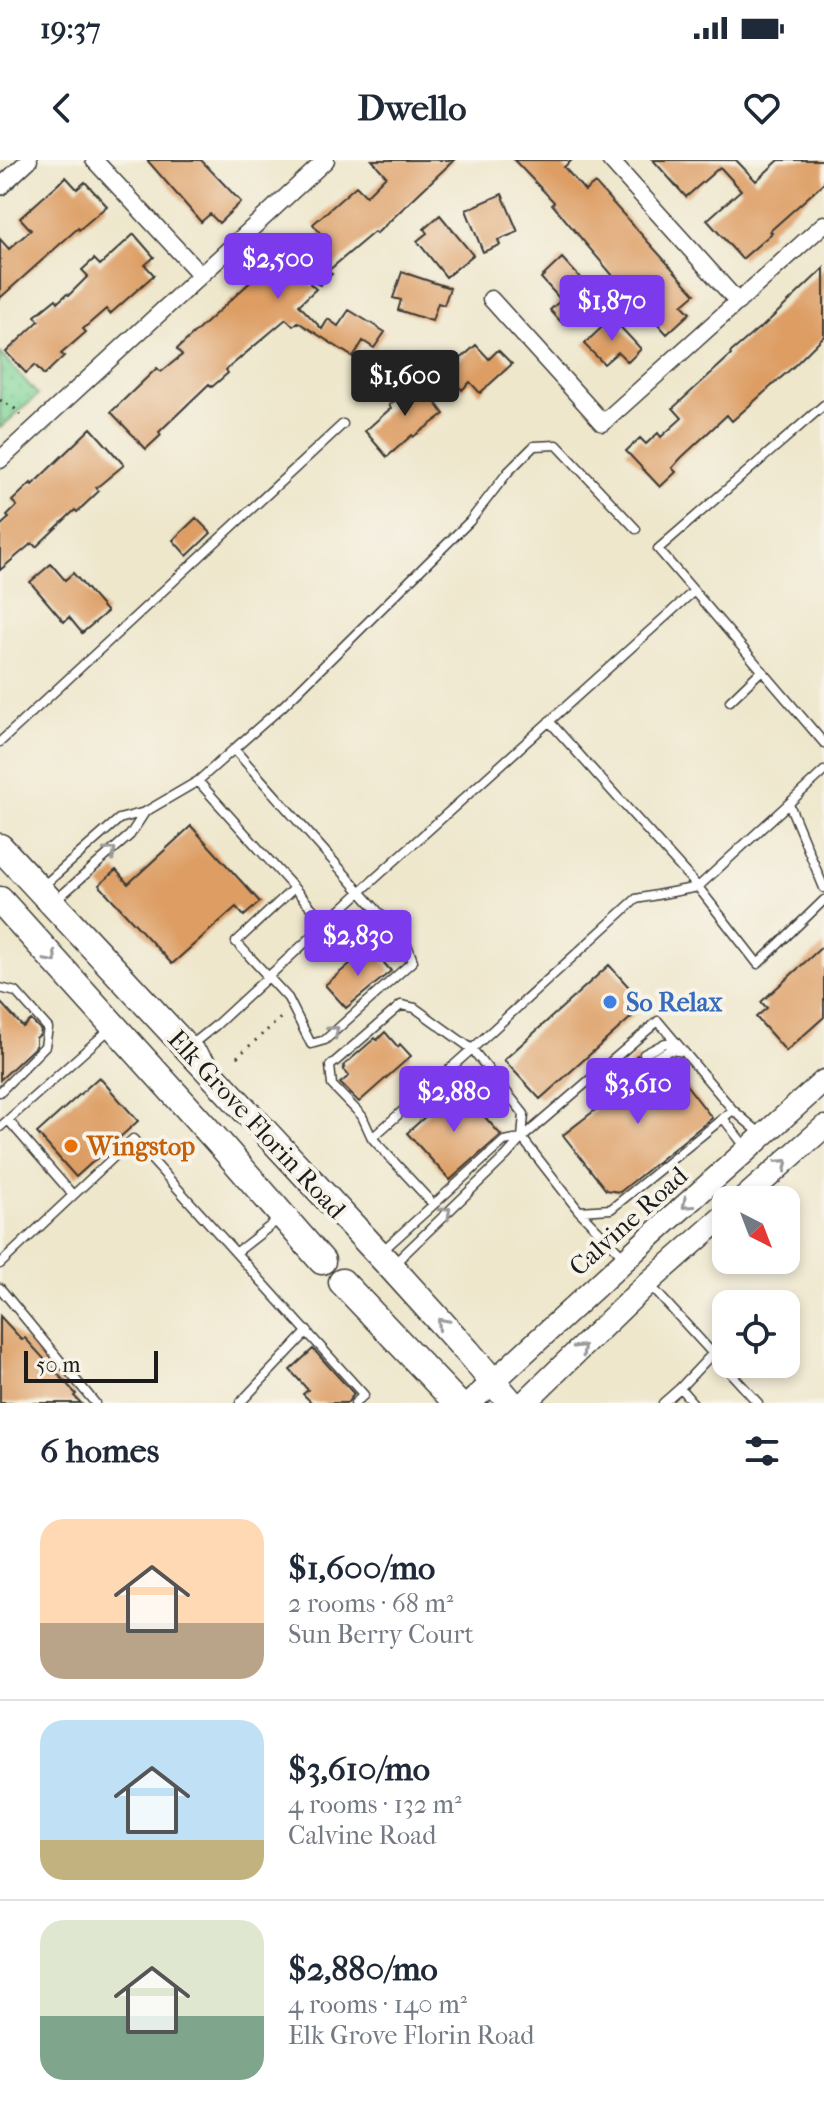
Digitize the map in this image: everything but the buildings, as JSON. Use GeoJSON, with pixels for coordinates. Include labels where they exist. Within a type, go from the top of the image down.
{"type":"FeatureCollection","features":[{"type":"Feature","properties":{"kind":"main road","name":"Elk Grove Florin Road"},"geometry":{"type":"LineString","coordinates":[[0,847],[385,1260],[511,1403]]}},
{"type":"Feature","properties":{"kind":"main road","name":"Elk Grove Florin Road"},"geometry":{"type":"LineString","coordinates":[[0,900],[322,1261],[457,1403]]}},
{"type":"Feature","properties":{"kind":"main road","name":"Calvine Road"},"geometry":{"type":"LineString","coordinates":[[470,1403],[824,1081]]}},
{"type":"Feature","properties":{"kind":"main road"},"geometry":{"type":"LineString","coordinates":[[758,1186],[824,1127]]}},
{"type":"Feature","properties":{"kind":"main road"},"geometry":{"type":"LineString","coordinates":[[524,1403],[648,1283],[712,1226]]}},
{"type":"Feature","properties":{"kind":"street"},"geometry":{"type":"LineString","coordinates":[[0,187],[29,160]]}},
{"type":"Feature","properties":{"kind":"street"},"geometry":{"type":"LineString","coordinates":[[94,160],[201,275]]}},
{"type":"Feature","properties":{"kind":"street"},"geometry":{"type":"LineString","coordinates":[[0,460],[326,160]]}},
{"type":"Feature","properties":{"kind":"street"},"geometry":{"type":"LineString","coordinates":[[610,160],[738,302]]}},
{"type":"Feature","properties":{"kind":"street"},"geometry":{"type":"LineString","coordinates":[[491,299],[603,423],[824,224]]}},
{"type":"Feature","properties":{"kind":"lane"},"geometry":{"type":"LineString","coordinates":[[824,405],[658,549],[824,743]]}},
{"type":"Feature","properties":{"kind":"lane"},"geometry":{"type":"LineString","coordinates":[[0,742],[343,424]]}},
{"type":"Feature","properties":{"kind":"lane"},"geometry":{"type":"LineString","coordinates":[[46,896],[119,819],[145,812],[198,781],[283,706],[470,521],[508,472],[534,446],[557,445],[636,529]]}},
{"type":"Feature","properties":{"kind":"lane"},"geometry":{"type":"LineString","coordinates":[[187,1048],[215,1026],[694,591]]}},
{"type":"Feature","properties":{"kind":"lane"},"geometry":{"type":"LineString","coordinates":[[730,701],[762,670]]}},
{"type":"Feature","properties":{"kind":"lane"},"geometry":{"type":"LineString","coordinates":[[549,721],[698,887],[758,964],[824,900]]}},
{"type":"Feature","properties":{"kind":"lane"},"geometry":{"type":"LineString","coordinates":[[234,749],[361,891],[408,947],[413,961],[325,1040],[311,1044],[288,998],[236,942],[294,888]]}},
{"type":"Feature","properties":{"kind":"lane"},"geometry":{"type":"LineString","coordinates":[[372,1138],[636,899],[698,887],[824,771]]}},
{"type":"Feature","properties":{"kind":"lane"},"geometry":{"type":"LineString","coordinates":[[198,781],[326,924]]}},
{"type":"Feature","properties":{"kind":"lane"},"geometry":{"type":"LineString","coordinates":[[789,804],[824,888]]}},
{"type":"Feature","properties":{"kind":"lane"},"geometry":{"type":"LineString","coordinates":[[46,896],[130,835],[145,812]]}},
{"type":"Feature","properties":{"kind":"lane"},"geometry":{"type":"LineString","coordinates":[[0,988],[16,992],[48,1028],[45,1046],[0,1092]]}},
{"type":"Feature","properties":{"kind":"lane"},"geometry":{"type":"LineString","coordinates":[[433,1204],[372,1138],[362,1116],[332,1085],[330,1066],[401,1005],[415,1008],[472,1049],[524,1114],[522,1138],[579,1211],[626,1259]]}},
{"type":"Feature","properties":{"kind":"lane"},"geometry":{"type":"LineString","coordinates":[[385,1260],[658,1021],[733,1110],[756,1143]]}},
{"type":"Feature","properties":{"kind":"lane"},"geometry":{"type":"LineString","coordinates":[[0,1127],[114,1026]]}},
{"type":"Feature","properties":{"kind":"lane"},"geometry":{"type":"LineString","coordinates":[[676,1043],[665,1043],[647,1057],[670,1050],[685,1052]]}},
{"type":"Feature","properties":{"kind":"lane"},"geometry":{"type":"LineString","coordinates":[[589,1081],[613,1085],[628,1073],[597,1073]]}},
{"type":"Feature","properties":{"kind":"lane"},"geometry":{"type":"LineString","coordinates":[[579,1211],[611,1209],[733,1110]]}},
{"type":"Feature","properties":{"kind":"lane"},"geometry":{"type":"LineString","coordinates":[[723,1118],[756,1143]]}},
{"type":"Feature","properties":{"kind":"lane"},"geometry":{"type":"LineString","coordinates":[[8,1120],[73,1195]]}},
{"type":"Feature","properties":{"kind":"lane"},"geometry":{"type":"LineString","coordinates":[[385,1260],[433,1204],[504,1141],[522,1138]]}},
{"type":"Feature","properties":{"kind":"lane"},"geometry":{"type":"LineString","coordinates":[[0,1264],[133,1139],[364,1395],[355,1403]]}},
{"type":"Feature","properties":{"kind":"lane"},"geometry":{"type":"LineString","coordinates":[[237,1252],[283,1217]]}},
{"type":"Feature","properties":{"kind":"lane"},"geometry":{"type":"LineString","coordinates":[[648,1283],[712,1352]]}},
{"type":"Feature","properties":{"kind":"lane"},"geometry":{"type":"LineString","coordinates":[[0,1288],[95,1403]]}},
{"type":"Feature","properties":{"kind":"lane"},"geometry":{"type":"LineString","coordinates":[[240,1403],[308,1331]]}},
{"type":"Feature","properties":{"kind":"lane"},"geometry":{"type":"LineString","coordinates":[[663,1403],[712,1354]]}},
{"type":"Feature","properties":{"kind":"lane"},"geometry":{"type":"LineString","coordinates":[[736,1378],[758,1403]]}},
{"type":"Feature","properties":{"kind":"lane"},"geometry":{"type":"LineString","coordinates":[[680,1388],[693,1403]]}},
{"type":"Feature","properties":{"kind":"path"},"geometry":{"type":"LineString","coordinates":[[0,400],[14,408],[35,428]]}},
{"type":"Feature","properties":{"kind":"path"},"geometry":{"type":"LineString","coordinates":[[237,1057],[287,1013]]}},
{"type":"Feature","properties":{"kind":"green space"},"geometry":{"type":"Polygon","coordinates":[[[0,353],[38,395],[0,428],[0,353]]]}},
{"type":"Feature","properties":{"kind":"place","name":"So Relax"},"geometry":{"type":"Point","coordinates":[610,1002]}},
{"type":"Feature","properties":{"kind":"place","name":"Wingstop"},"geometry":{"type":"Point","coordinates":[71,1146]}}]}
